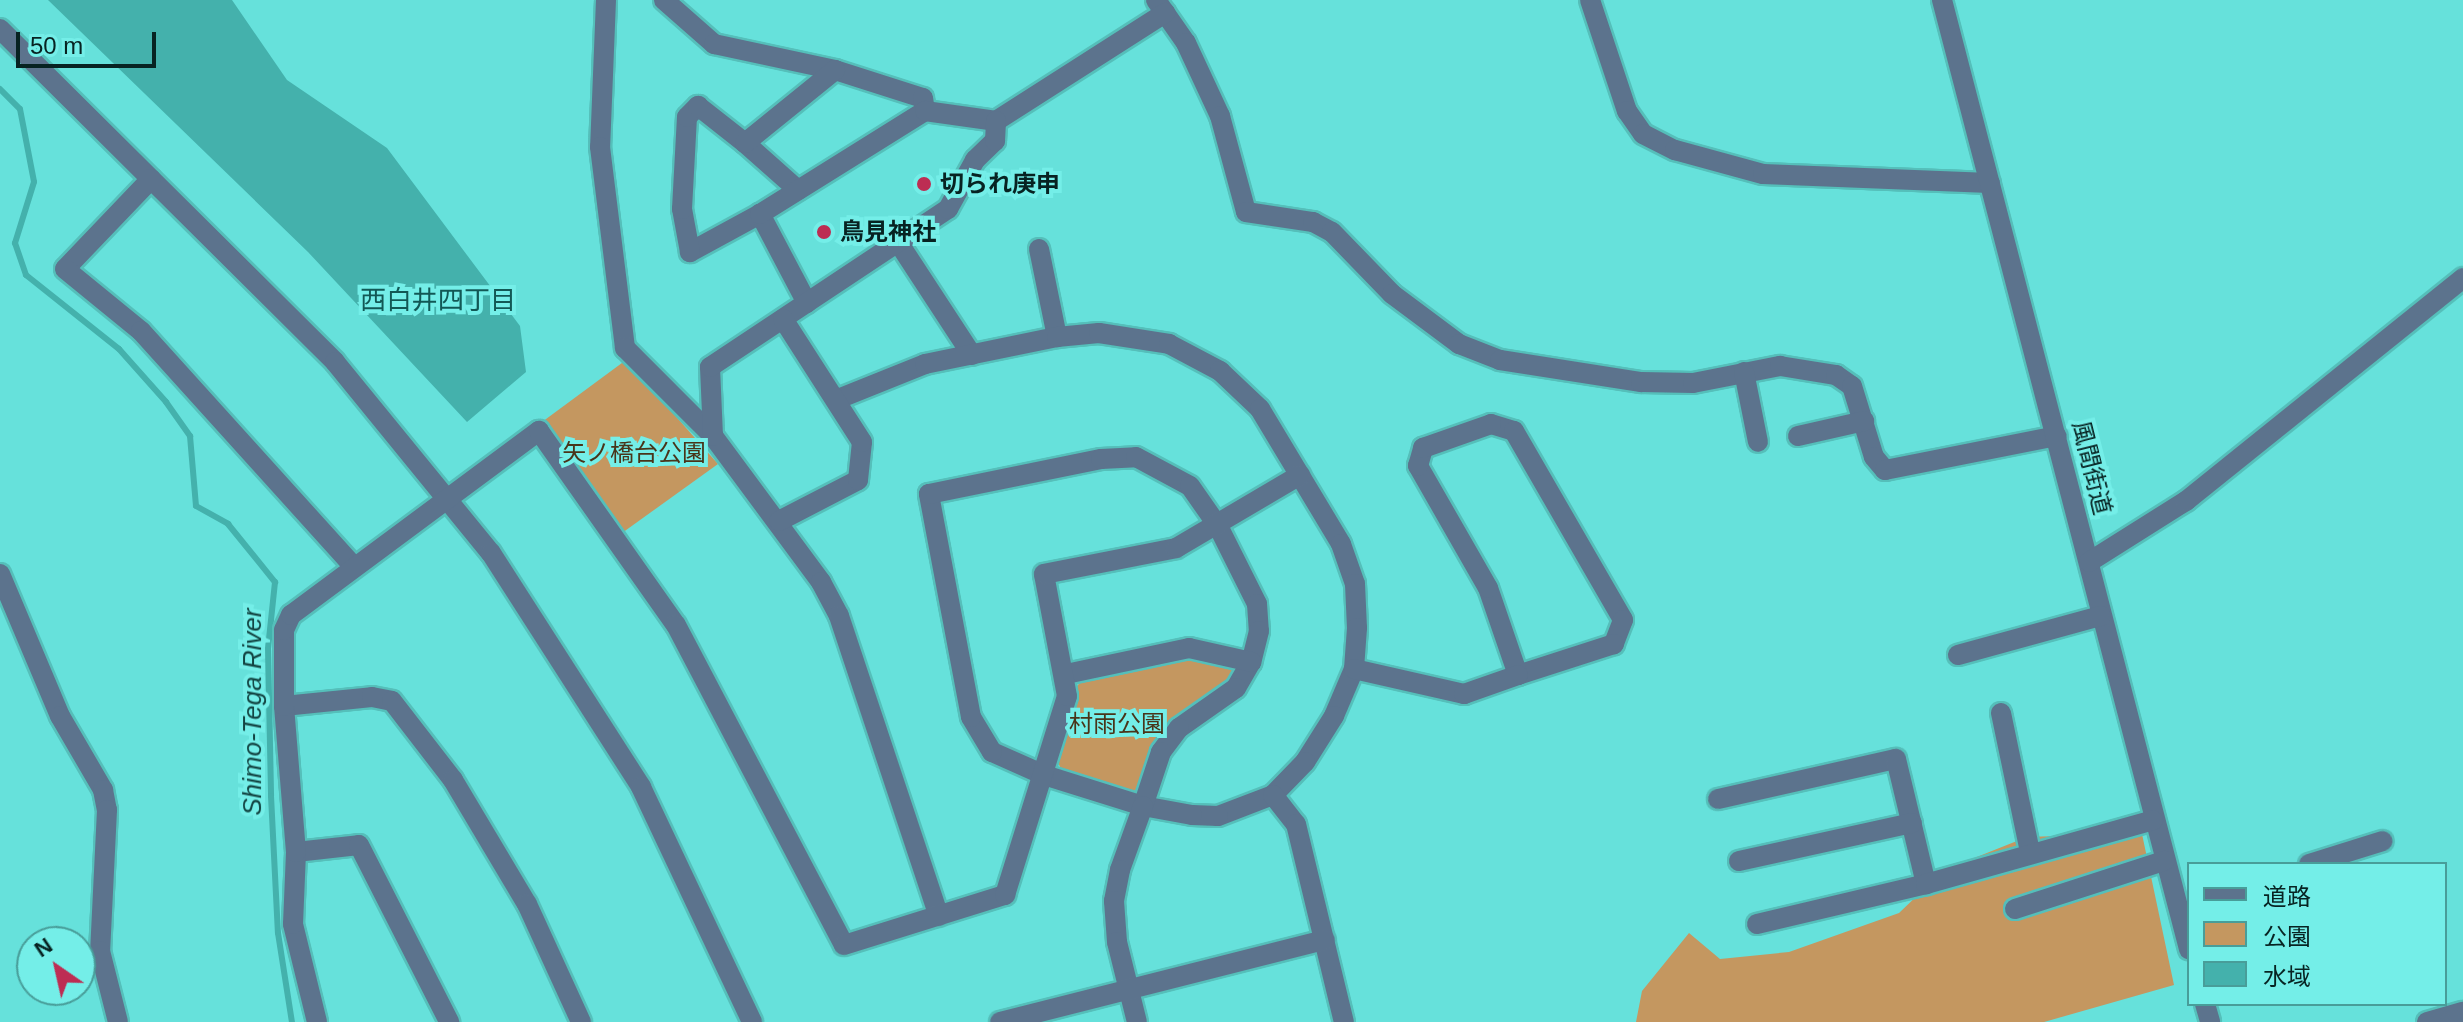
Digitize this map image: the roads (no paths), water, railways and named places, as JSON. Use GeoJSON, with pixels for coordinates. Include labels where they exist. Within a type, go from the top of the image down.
{"type":"FeatureCollection","features":[{"type":"Feature","properties":{"kind":"street"},"geometry":{"type":"LineString","coordinates":[[606,0],[600,147],[625,348],[713,436],[779,521],[839,616],[939,916]]}},
{"type":"Feature","properties":{"kind":"street"},"geometry":{"type":"LineString","coordinates":[[664,0],[714,44],[835,70],[923,98],[925,111]]}},
{"type":"Feature","properties":{"kind":"street"},"geometry":{"type":"LineString","coordinates":[[1590,0],[1627,111],[1643,134],[1675,150],[1763,174],[1990,183]]}},
{"type":"Feature","properties":{"kind":"street","name":"風間街道"},"geometry":{"type":"LineString","coordinates":[[1942,0],[2057,436],[2153,820],[2164,861],[2183,904],[2187,934]]}},
{"type":"Feature","properties":{"kind":"street"},"geometry":{"type":"LineString","coordinates":[[798,190],[698,106],[687,117],[682,209],[690,252],[760,214],[925,111],[996,121],[1160,6],[1202,76],[1229,145],[1246,212],[1254,217],[1313,222],[1332,232],[1392,294],[1459,344],[1492,358],[1641,382],[1693,383],[1780,366],[1836,375],[1852,386],[1874,457],[1885,470],[2057,436]]}},
{"type":"Feature","properties":{"kind":"street"},"geometry":{"type":"LineString","coordinates":[[0,29],[335,362],[448,497],[552,641],[641,787],[752,1022]]}},
{"type":"Feature","properties":{"kind":"street"},"geometry":{"type":"LineString","coordinates":[[745,143],[835,70]]}},
{"type":"Feature","properties":{"kind":"street"},"geometry":{"type":"LineString","coordinates":[[713,436],[710,367],[948,209],[975,160],[995,141],[996,121]]}},
{"type":"Feature","properties":{"kind":"street"},"geometry":{"type":"LineString","coordinates":[[151,179],[65,269],[141,331],[353,566]]}},
{"type":"Feature","properties":{"kind":"street"},"geometry":{"type":"LineString","coordinates":[[760,214],[807,303]]}},
{"type":"Feature","properties":{"kind":"street"},"geometry":{"type":"LineString","coordinates":[[898,242],[972,355]]}},
{"type":"Feature","properties":{"kind":"street"},"geometry":{"type":"LineString","coordinates":[[1039,249],[1057,337]]}},
{"type":"Feature","properties":{"kind":"street"},"geometry":{"type":"LineString","coordinates":[[2089,562],[2186,501],[2463,278]]}},
{"type":"Feature","properties":{"kind":"street"},"geometry":{"type":"LineString","coordinates":[[779,521],[858,480],[862,442],[838,399],[783,319]]}},
{"type":"Feature","properties":{"kind":"street"},"geometry":{"type":"LineString","coordinates":[[838,399],[925,364],[1057,337],[1099,333],[1137,337],[1193,355],[1241,388],[1260,409],[1341,544],[1355,584],[1354,669],[1334,716],[1305,762],[1273,795],[1218,816],[1143,806],[1044,775],[992,752],[974,725],[929,494],[1101,459],[1136,457],[1190,486],[1218,526],[1257,604],[1259,631],[1251,662],[1236,688],[1179,728],[1161,752],[1143,806],[1114,901],[1137,1022]]}},
{"type":"Feature","properties":{"kind":"street"},"geometry":{"type":"LineString","coordinates":[[1744,372],[1758,442]]}},
{"type":"Feature","properties":{"kind":"street"},"geometry":{"type":"LineString","coordinates":[[1798,436],[1864,421]]}},
{"type":"Feature","properties":{"kind":"street"},"geometry":{"type":"LineString","coordinates":[[1354,669],[1464,694],[1614,644],[1623,620],[1514,431],[1491,424],[1423,448],[1418,466],[1488,588],[1518,675]]}},
{"type":"Feature","properties":{"kind":"street"},"geometry":{"type":"LineString","coordinates":[[317,1022],[293,924],[296,852],[284,706],[284,630],[291,615],[353,566],[539,431],[676,625],[844,945],[1005,895],[1064,715],[1066,674],[1044,574],[1176,548],[1300,475]]}},
{"type":"Feature","properties":{"kind":"street"},"geometry":{"type":"LineString","coordinates":[[0,574],[60,716],[103,790],[107,810],[100,951],[118,1022]]}},
{"type":"Feature","properties":{"kind":"street"},"geometry":{"type":"LineString","coordinates":[[1958,655],[2101,616]]}},
{"type":"Feature","properties":{"kind":"street"},"geometry":{"type":"LineString","coordinates":[[1066,674],[1189,648],[1251,662]]}},
{"type":"Feature","properties":{"kind":"street"},"geometry":{"type":"LineString","coordinates":[[284,706],[372,697],[392,701],[453,780],[527,904],[581,1022]]}},
{"type":"Feature","properties":{"kind":"street"},"geometry":{"type":"LineString","coordinates":[[2001,713],[2030,852]]}},
{"type":"Feature","properties":{"kind":"street"},"geometry":{"type":"LineString","coordinates":[[1718,799],[1896,759],[1926,884]]}},
{"type":"Feature","properties":{"kind":"street"},"geometry":{"type":"LineString","coordinates":[[1273,795],[1296,824],[1344,1022]]}},
{"type":"Feature","properties":{"kind":"street"},"geometry":{"type":"LineString","coordinates":[[1757,924],[1926,884],[2030,852],[2153,820]]}},
{"type":"Feature","properties":{"kind":"street"},"geometry":{"type":"LineString","coordinates":[[1739,861],[1912,823]]}},
{"type":"Feature","properties":{"kind":"street"},"geometry":{"type":"LineString","coordinates":[[2315,862],[2383,841]]}},
{"type":"Feature","properties":{"kind":"street"},"geometry":{"type":"LineString","coordinates":[[296,852],[359,845],[449,1022]]}},
{"type":"Feature","properties":{"kind":"street"},"geometry":{"type":"LineString","coordinates":[[2015,909],[2164,861]]}},
{"type":"Feature","properties":{"kind":"street"},"geometry":{"type":"LineString","coordinates":[[1000,1022],[1128,987],[1325,940]]}},
{"type":"Feature","properties":{"kind":"street"},"geometry":{"type":"LineString","coordinates":[[2427,1022],[2463,1012]]}},
{"type":"Feature","properties":{"kind":"water"},"geometry":{"type":"Polygon","coordinates":[[[48,0],[232,0],[287,80],[387,148],[520,326],[526,372],[467,422],[308,252],[48,0]]]}},
{"type":"Feature","properties":{"kind":"waterway","name":"Shimo-Tega River"},"geometry":{"type":"LineString","coordinates":[[0,89],[20,109],[34,182],[15,243],[26,275],[119,349],[166,402],[190,436],[196,506],[228,524],[275,582],[268,649],[271,796],[278,933],[292,1022]]}},
{"type":"Feature","properties":{"kind":"place","name":"切られ庚申"},"geometry":{"type":"Point","coordinates":[924,184]}},
{"type":"Feature","properties":{"kind":"place","name":"鳥見神社"},"geometry":{"type":"Point","coordinates":[824,232]}},
{"type":"Feature","properties":{"kind":"district","name":"西白井四丁目"},"geometry":{"type":"Point","coordinates":[438,301]}},
{"type":"Feature","properties":{"kind":"park label","name":"矢ノ橋台公園"},"geometry":{"type":"Point","coordinates":[634,453]}},
{"type":"Feature","properties":{"kind":"park label","name":"村雨公園"},"geometry":{"type":"Point","coordinates":[1117,724]}}]}
